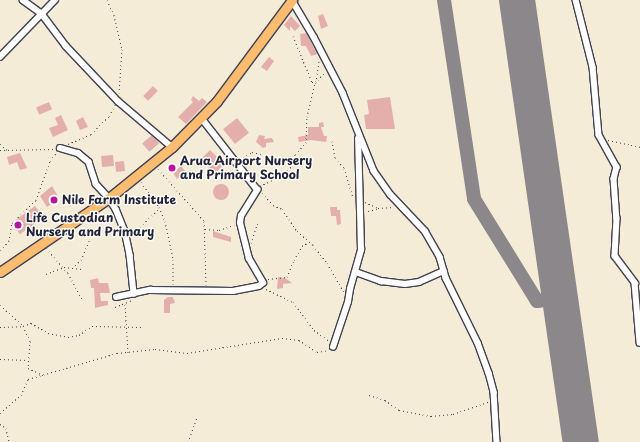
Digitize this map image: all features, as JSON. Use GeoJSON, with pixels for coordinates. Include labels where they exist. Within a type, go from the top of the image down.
{"type":"FeatureCollection","features":[{"type":"Feature","properties":{"kind":"main road"},"geometry":{"type":"LineString","coordinates":[[1,268],[110,198],[172,147],[217,101],[292,0]]}},
{"type":"Feature","properties":{"kind":"street"},"geometry":{"type":"LineString","coordinates":[[23,0],[42,14],[66,46],[118,101],[172,147]]}},
{"type":"Feature","properties":{"kind":"street"},"geometry":{"type":"LineString","coordinates":[[0,57],[55,0]]}},
{"type":"Feature","properties":{"kind":"street"},"geometry":{"type":"LineString","coordinates":[[292,0],[331,70],[351,112],[358,136],[374,171],[432,241],[444,271],[484,357],[494,400],[497,442]]}},
{"type":"Feature","properties":{"kind":"street"},"geometry":{"type":"LineString","coordinates":[[576,0],[593,67],[598,127],[617,167],[614,179],[617,218],[615,256],[635,282],[640,343]]}},
{"type":"Feature","properties":{"kind":"street"},"geometry":{"type":"LineString","coordinates":[[116,297],[150,290],[233,291],[259,286],[263,280],[251,262],[240,223],[241,216],[256,188],[238,162],[201,118]]}},
{"type":"Feature","properties":{"kind":"street"},"geometry":{"type":"LineString","coordinates":[[333,347],[356,272],[361,250],[358,136]]}},
{"type":"Feature","properties":{"kind":"street"},"geometry":{"type":"LineString","coordinates":[[60,148],[78,153],[89,162],[96,184],[110,198],[125,231],[130,255],[134,294]]}},
{"type":"Feature","properties":{"kind":"street"},"geometry":{"type":"LineString","coordinates":[[356,272],[381,281],[405,284],[419,282],[444,271]]}},
{"type":"Feature","properties":{"kind":"path"},"geometry":{"type":"LineString","coordinates":[[0,150],[60,148],[91,134],[109,116],[118,101],[122,49],[114,15],[107,0]]}},
{"type":"Feature","properties":{"kind":"path"},"geometry":{"type":"LineString","coordinates":[[293,36],[311,80],[316,82]]}},
{"type":"Feature","properties":{"kind":"path"},"geometry":{"type":"LineString","coordinates":[[322,52],[317,66],[316,82],[307,117],[306,143],[295,154],[294,163],[285,174],[278,179],[256,188],[282,209],[297,231],[309,242],[327,263],[345,295]]}},
{"type":"Feature","properties":{"kind":"path"},"geometry":{"type":"LineString","coordinates":[[316,82],[326,72],[331,70]]}},
{"type":"Feature","properties":{"kind":"path"},"geometry":{"type":"LineString","coordinates":[[603,139],[640,148]]}},
{"type":"Feature","properties":{"kind":"path"},"geometry":{"type":"LineString","coordinates":[[332,141],[335,158],[344,168],[352,193],[359,202],[378,208]]}},
{"type":"Feature","properties":{"kind":"path"},"geometry":{"type":"LineString","coordinates":[[0,144],[8,150]]}},
{"type":"Feature","properties":{"kind":"path"},"geometry":{"type":"LineString","coordinates":[[0,250],[9,241],[12,223],[36,200],[50,161],[60,148]]}},
{"type":"Feature","properties":{"kind":"path"},"geometry":{"type":"LineString","coordinates":[[238,162],[249,153],[261,154]]}},
{"type":"Feature","properties":{"kind":"path"},"geometry":{"type":"LineString","coordinates":[[153,164],[203,218],[207,241],[205,290]]}},
{"type":"Feature","properties":{"kind":"path"},"geometry":{"type":"LineString","coordinates":[[136,178],[147,187],[159,209],[170,239],[174,291]]}},
{"type":"Feature","properties":{"kind":"path"},"geometry":{"type":"LineString","coordinates":[[368,211],[378,208],[404,208]]}},
{"type":"Feature","properties":{"kind":"path"},"geometry":{"type":"LineString","coordinates":[[126,238],[159,209]]}},
{"type":"Feature","properties":{"kind":"path"},"geometry":{"type":"LineString","coordinates":[[247,248],[252,241],[258,222]]}},
{"type":"Feature","properties":{"kind":"path"},"geometry":{"type":"LineString","coordinates":[[204,229],[219,230],[240,223]]}},
{"type":"Feature","properties":{"kind":"path"},"geometry":{"type":"LineString","coordinates":[[71,268],[82,260],[89,241]]}},
{"type":"Feature","properties":{"kind":"path"},"geometry":{"type":"LineString","coordinates":[[263,280],[288,277],[300,250],[309,242]]}},
{"type":"Feature","properties":{"kind":"path"},"geometry":{"type":"LineString","coordinates":[[42,243],[64,267],[76,285],[82,299]]}},
{"type":"Feature","properties":{"kind":"path"},"geometry":{"type":"LineString","coordinates":[[46,274],[64,267],[82,269]]}},
{"type":"Feature","properties":{"kind":"path"},"geometry":{"type":"LineString","coordinates":[[0,413],[21,395],[27,380],[117,353],[128,354],[155,349],[187,354],[282,338],[299,340],[317,352],[326,352],[333,347],[314,330],[293,302],[279,293],[259,286]]}},
{"type":"Feature","properties":{"kind":"path"},"geometry":{"type":"LineString","coordinates":[[115,307],[132,300],[134,294]]}},
{"type":"Feature","properties":{"kind":"path"},"geometry":{"type":"LineString","coordinates":[[125,304],[128,326],[128,354]]}},
{"type":"Feature","properties":{"kind":"path"},"geometry":{"type":"LineString","coordinates":[[0,305],[23,326],[30,341],[28,368],[43,375]]}},
{"type":"Feature","properties":{"kind":"path"},"geometry":{"type":"LineString","coordinates":[[0,327],[23,326],[31,323],[52,334],[72,337],[92,326],[141,327]]}},
{"type":"Feature","properties":{"kind":"path"},"geometry":{"type":"LineString","coordinates":[[0,359],[28,361]]}},
{"type":"Feature","properties":{"kind":"path"},"geometry":{"type":"LineString","coordinates":[[369,394],[386,400],[399,410],[431,416],[453,414],[494,400]]}},
{"type":"Feature","properties":{"kind":"path"},"geometry":{"type":"LineString","coordinates":[[188,442],[197,417]]}},
{"type":"Feature","properties":{"kind":"path"},"geometry":{"type":"LineString","coordinates":[[0,424],[6,428],[8,442]]}},
{"type":"Feature","properties":{"kind":"building"},"geometry":{"type":"Polygon","coordinates":[[[323,14],[328,26],[321,29],[318,16],[323,14]]]}},
{"type":"Feature","properties":{"kind":"building"},"geometry":{"type":"Polygon","coordinates":[[[291,16],[300,26],[295,31],[290,26],[290,31],[284,25],[291,16]]]}},
{"type":"Feature","properties":{"kind":"building"},"geometry":{"type":"Polygon","coordinates":[[[307,33],[318,54],[311,56],[306,46],[301,46],[300,34],[307,33]]]}},
{"type":"Feature","properties":{"kind":"building"},"geometry":{"type":"Polygon","coordinates":[[[269,57],[274,61],[267,71],[261,67],[269,57]]]}},
{"type":"Feature","properties":{"kind":"building"},"geometry":{"type":"Polygon","coordinates":[[[153,86],[158,91],[148,101],[143,96],[153,86]]]}},
{"type":"Feature","properties":{"kind":"building"},"geometry":{"type":"Polygon","coordinates":[[[193,96],[199,101],[202,98],[207,102],[186,124],[178,117],[193,102],[191,100],[193,96]]]}},
{"type":"Feature","properties":{"kind":"building"},"geometry":{"type":"Polygon","coordinates":[[[390,97],[395,129],[366,129],[364,115],[369,114],[367,100],[390,97]]]}},
{"type":"Feature","properties":{"kind":"building"},"geometry":{"type":"Polygon","coordinates":[[[49,102],[52,109],[39,115],[36,107],[49,102]]]}},
{"type":"Feature","properties":{"kind":"building"},"geometry":{"type":"Polygon","coordinates":[[[61,115],[68,130],[53,137],[49,128],[58,125],[55,118],[61,115]]]}},
{"type":"Feature","properties":{"kind":"building"},"geometry":{"type":"Polygon","coordinates":[[[83,117],[88,127],[80,130],[76,121],[83,117]]]}},
{"type":"Feature","properties":{"kind":"building"},"geometry":{"type":"Polygon","coordinates":[[[237,118],[249,133],[235,144],[223,129],[237,118]]]}},
{"type":"Feature","properties":{"kind":"building"},"geometry":{"type":"Polygon","coordinates":[[[323,122],[324,127],[321,127],[324,136],[327,136],[326,142],[311,140],[299,142],[298,137],[308,135],[308,127],[319,127],[319,123],[323,122]]]}},
{"type":"Feature","properties":{"kind":"building"},"geometry":{"type":"Polygon","coordinates":[[[152,135],[159,143],[149,152],[142,144],[152,135]]]}},
{"type":"Feature","properties":{"kind":"building"},"geometry":{"type":"Polygon","coordinates":[[[259,135],[265,136],[264,139],[272,138],[274,142],[266,143],[266,147],[263,148],[256,142],[259,135]]]}},
{"type":"Feature","properties":{"kind":"building"},"geometry":{"type":"Polygon","coordinates":[[[210,150],[224,164],[215,173],[201,159],[210,150]]]}},
{"type":"Feature","properties":{"kind":"building"},"geometry":{"type":"Polygon","coordinates":[[[20,153],[27,168],[20,170],[17,162],[9,165],[7,157],[20,153]]]}},
{"type":"Feature","properties":{"kind":"building"},"geometry":{"type":"Polygon","coordinates":[[[113,155],[114,166],[102,167],[101,156],[113,155]]]}},
{"type":"Feature","properties":{"kind":"building"},"geometry":{"type":"Polygon","coordinates":[[[124,161],[125,171],[116,172],[115,162],[124,161]]]}},
{"type":"Feature","properties":{"kind":"building"},"geometry":{"type":"Polygon","coordinates":[[[181,166],[186,172],[177,179],[173,173],[181,166]]]}},
{"type":"Feature","properties":{"kind":"building"},"geometry":{"type":"Polygon","coordinates":[[[221,184],[227,186],[229,192],[227,198],[221,200],[215,198],[213,192],[215,186],[221,184]]]}},
{"type":"Feature","properties":{"kind":"building"},"geometry":{"type":"Polygon","coordinates":[[[52,186],[59,198],[47,207],[40,196],[52,186]]]}},
{"type":"Feature","properties":{"kind":"building"},"geometry":{"type":"Polygon","coordinates":[[[35,206],[43,217],[20,234],[12,223],[35,206]]]}},
{"type":"Feature","properties":{"kind":"building"},"geometry":{"type":"Polygon","coordinates":[[[330,207],[337,207],[337,210],[340,210],[341,224],[337,225],[336,216],[331,216],[330,207]]]}},
{"type":"Feature","properties":{"kind":"building"},"geometry":{"type":"Polygon","coordinates":[[[213,231],[231,237],[231,242],[213,237],[213,231]]]}},
{"type":"Feature","properties":{"kind":"building"},"geometry":{"type":"Polygon","coordinates":[[[278,277],[285,278],[292,283],[283,284],[283,288],[277,289],[278,277]]]}},
{"type":"Feature","properties":{"kind":"building"},"geometry":{"type":"Polygon","coordinates":[[[98,278],[99,283],[108,283],[110,293],[100,293],[101,301],[108,301],[108,305],[95,308],[94,288],[91,288],[90,280],[98,278]]]}},
{"type":"Feature","properties":{"kind":"building"},"geometry":{"type":"Polygon","coordinates":[[[168,297],[173,297],[175,303],[170,304],[170,313],[164,313],[164,300],[168,297]]]}},
{"type":"Feature","properties":{"kind":"taxiway"},"geometry":{"type":"LineString","coordinates":[[444,0],[474,199],[537,301],[560,298]]}},
{"type":"Feature","properties":{"kind":"runway"},"geometry":{"type":"LineString","coordinates":[[517,0],[581,442]]}},
{"type":"Feature","properties":{"kind":"place","name":"Arua Airport Nursery and Primary School"},"geometry":{"type":"Point","coordinates":[172,168]}},
{"type":"Feature","properties":{"kind":"place","name":"Nile Farm Institute"},"geometry":{"type":"Point","coordinates":[54,200]}},
{"type":"Feature","properties":{"kind":"place","name":"Life Custodian Nursery and Primary"},"geometry":{"type":"Point","coordinates":[18,225]}}]}
